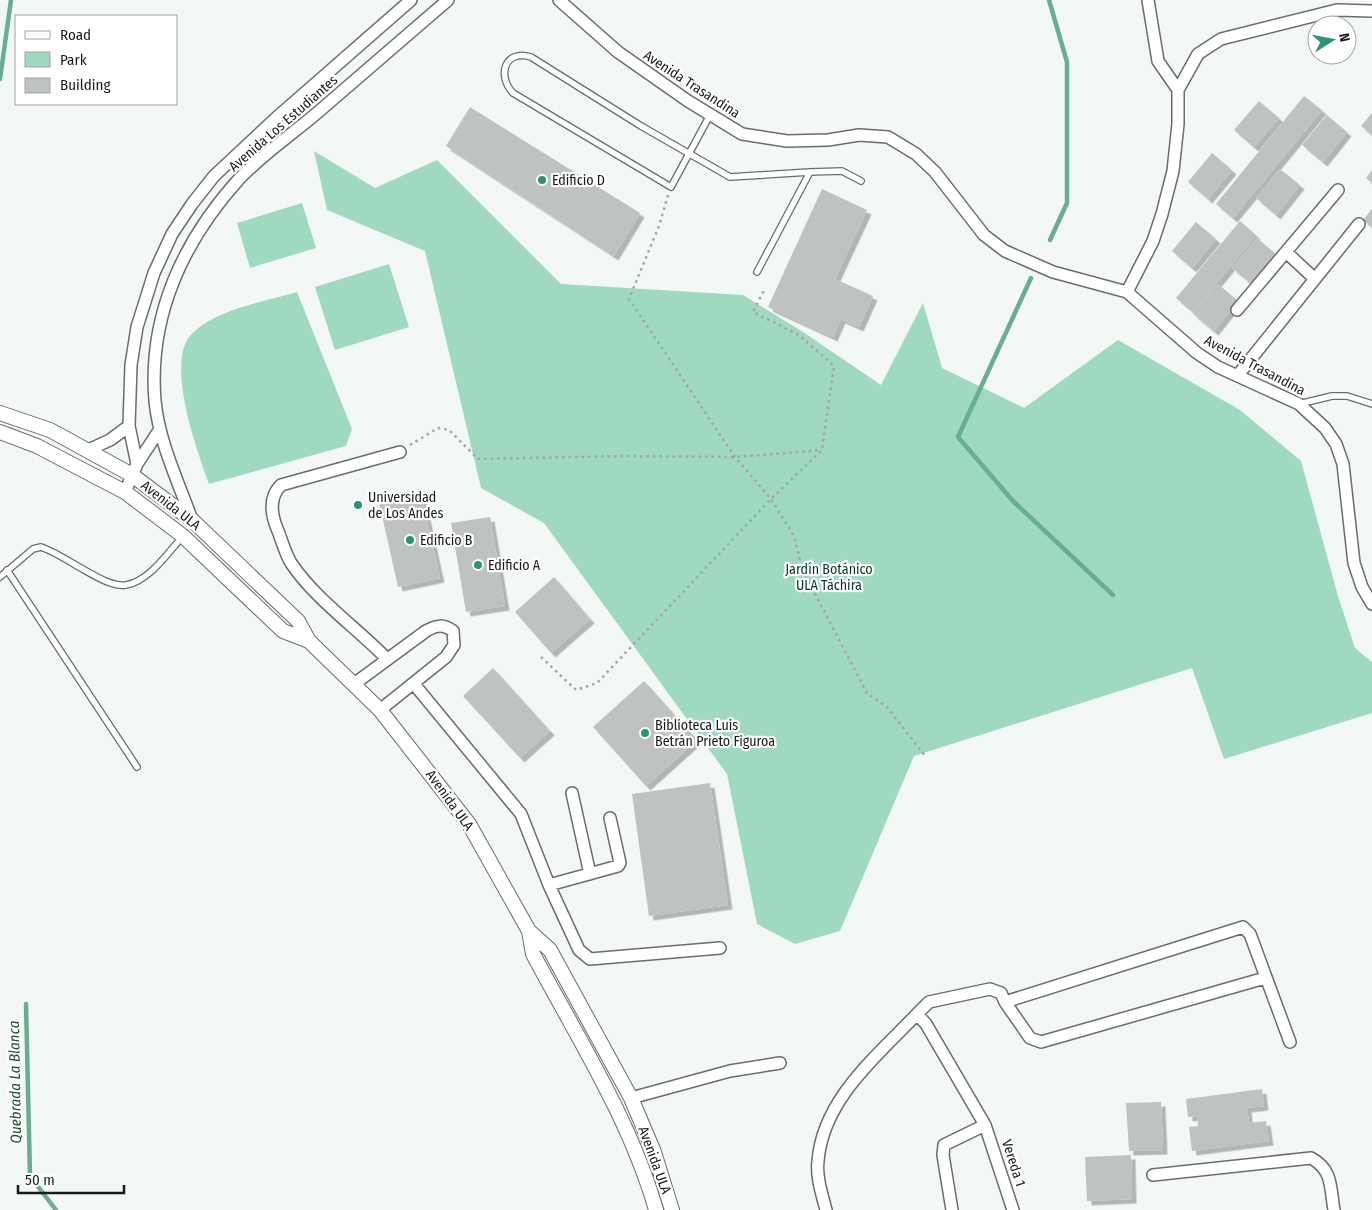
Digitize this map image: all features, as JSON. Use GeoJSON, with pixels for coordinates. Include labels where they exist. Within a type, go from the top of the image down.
{"type":"FeatureCollection","features":[{"type":"Feature","properties":{"kind":"street","name":"Avenida Los Estudiantes"},"geometry":{"type":"LineString","coordinates":[[134,469],[129,426],[132,365],[137,327],[154,273],[172,234],[214,176],[275,119],[411,0]]}},
{"type":"Feature","properties":{"kind":"street","name":"Avenida Los Estudiantes"},"geometry":{"type":"LineString","coordinates":[[192,520],[160,429],[155,401],[155,354],[157,328],[169,289],[197,232],[241,178],[448,0]]}},
{"type":"Feature","properties":{"kind":"street","name":"Avenida Trasandina"},"geometry":{"type":"LineString","coordinates":[[559,0],[618,52],[710,115],[742,134],[787,141],[828,140],[859,135],[888,138],[916,154],[935,172],[984,235],[1005,251],[1053,272],[1127,292],[1197,353],[1218,366],[1238,374],[1272,393],[1299,404],[1325,428],[1336,444],[1343,464],[1354,563],[1362,587],[1372,604]]}},
{"type":"Feature","properties":{"kind":"street"},"geometry":{"type":"LineString","coordinates":[[1148,0],[1158,61],[1178,90]]}},
{"type":"Feature","properties":{"kind":"street"},"geometry":{"type":"LineString","coordinates":[[1127,292],[1153,241],[1169,193],[1178,124],[1178,90],[1198,54],[1221,39],[1337,5],[1372,11]]}},
{"type":"Feature","properties":{"kind":"street"},"geometry":{"type":"LineString","coordinates":[[1237,310],[1287,253],[1338,190]]}},
{"type":"Feature","properties":{"kind":"street"},"geometry":{"type":"LineString","coordinates":[[1238,374],[1360,224]]}},
{"type":"Feature","properties":{"kind":"street"},"geometry":{"type":"LineString","coordinates":[[1287,253],[1315,279]]}},
{"type":"Feature","properties":{"kind":"street","name":"Avenida ULA"},"geometry":{"type":"LineString","coordinates":[[0,413],[50,430],[88,450],[134,469],[192,520],[298,621],[309,641],[380,710],[469,824],[529,931],[550,950],[631,1098],[654,1152],[672,1210]]}},
{"type":"Feature","properties":{"kind":"street"},"geometry":{"type":"LineString","coordinates":[[88,450],[110,440],[129,426]]}},
{"type":"Feature","properties":{"kind":"street"},"geometry":{"type":"LineString","coordinates":[[125,492],[134,469],[160,429]]}},
{"type":"Feature","properties":{"kind":"street","name":"Avenida ULA"},"geometry":{"type":"LineString","coordinates":[[0,432],[38,446],[125,492],[183,536],[283,631],[309,641]]}},
{"type":"Feature","properties":{"kind":"street"},"geometry":{"type":"LineString","coordinates":[[387,659],[332,608],[296,569],[288,556],[273,519],[271,504],[274,491],[281,484],[400,452]]}},
{"type":"Feature","properties":{"kind":"street"},"geometry":{"type":"LineString","coordinates":[[354,684],[436,626],[444,625],[453,632],[454,646],[446,657],[380,710]]}},
{"type":"Feature","properties":{"kind":"street"},"geometry":{"type":"LineString","coordinates":[[414,684],[521,814],[549,885],[579,950],[590,959],[720,948]]}},
{"type":"Feature","properties":{"kind":"street"},"geometry":{"type":"LineString","coordinates":[[572,793],[590,874]]}},
{"type":"Feature","properties":{"kind":"street"},"geometry":{"type":"LineString","coordinates":[[549,885],[614,868],[620,864],[610,818]]}},
{"type":"Feature","properties":{"kind":"street"},"geometry":{"type":"LineString","coordinates":[[1005,1002],[1243,927],[1250,934],[1290,1042]]}},
{"type":"Feature","properties":{"kind":"street","name":"Avenida ULA"},"geometry":{"type":"LineString","coordinates":[[529,931],[533,954],[620,1116],[637,1152],[656,1210]]}},
{"type":"Feature","properties":{"kind":"street"},"geometry":{"type":"LineString","coordinates":[[826,1210],[820,1187],[818,1161],[823,1136],[833,1108],[854,1081],[929,1002],[990,989],[1000,993],[1030,1038],[1041,1042],[1265,978]]}},
{"type":"Feature","properties":{"kind":"street","name":"Vereda 1"},"geometry":{"type":"LineString","coordinates":[[917,1014],[930,1030],[985,1125],[1014,1210]]}},
{"type":"Feature","properties":{"kind":"street"},"geometry":{"type":"LineString","coordinates":[[631,1098],[730,1070],[780,1063]]}},
{"type":"Feature","properties":{"kind":"street"},"geometry":{"type":"LineString","coordinates":[[952,1210],[943,1155],[944,1146],[985,1125]]}},
{"type":"Feature","properties":{"kind":"street"},"geometry":{"type":"LineString","coordinates":[[1153,1175],[1311,1158],[1324,1165],[1328,1176],[1334,1210]]}},
{"type":"Feature","properties":{"kind":"lane"},"geometry":{"type":"LineString","coordinates":[[710,115],[690,153],[672,187],[514,93],[506,86],[503,74],[507,63],[513,56],[531,57],[641,126],[690,153],[730,177],[842,171],[861,181]]}},
{"type":"Feature","properties":{"kind":"lane"},"geometry":{"type":"LineString","coordinates":[[758,272],[810,172]]}},
{"type":"Feature","properties":{"kind":"lane"},"geometry":{"type":"LineString","coordinates":[[1299,404],[1332,396],[1347,396],[1372,404]]}},
{"type":"Feature","properties":{"kind":"lane"},"geometry":{"type":"LineString","coordinates":[[0,578],[33,549],[41,547],[98,577],[114,584],[126,585],[141,578],[162,560],[183,536]]}},
{"type":"Feature","properties":{"kind":"lane"},"geometry":{"type":"LineString","coordinates":[[7,570],[138,767]]}},
{"type":"Feature","properties":{"kind":"path"},"geometry":{"type":"LineString","coordinates":[[672,187],[659,226],[629,299],[735,457],[771,499],[794,536],[802,569],[867,693],[887,707],[926,758]]}},
{"type":"Feature","properties":{"kind":"path"},"geometry":{"type":"LineString","coordinates":[[541,657],[576,690],[597,683],[771,499],[822,450],[834,366],[800,335],[753,312],[764,290]]}},
{"type":"Feature","properties":{"kind":"path"},"geometry":{"type":"LineString","coordinates":[[400,452],[438,428],[449,430],[478,459],[625,456],[735,457],[822,450]]}},
{"type":"Feature","properties":{"kind":"green space","name":"Jardín Botánico ULA Táchira"},"geometry":{"type":"Polygon","coordinates":[[[314,151],[375,188],[437,160],[561,284],[743,295],[803,332],[881,385],[923,303],[942,368],[1024,408],[1118,340],[1240,410],[1301,461],[1338,596],[1355,648],[1372,662],[1372,713],[1224,759],[1192,668],[914,756],[840,931],[795,944],[757,924],[727,774],[544,523],[481,488],[425,251],[327,210],[314,151]]]}},
{"type":"Feature","properties":{"kind":"green space"},"geometry":{"type":"Polygon","coordinates":[[[302,203],[316,248],[250,268],[237,223],[302,203]]]}},
{"type":"Feature","properties":{"kind":"green space"},"geometry":{"type":"Polygon","coordinates":[[[389,264],[409,327],[335,350],[315,287],[389,264]]]}},
{"type":"Feature","properties":{"kind":"green space"},"geometry":{"type":"Polygon","coordinates":[[[297,292],[352,429],[346,446],[209,484],[192,433],[183,391],[182,354],[187,340],[202,325],[225,313],[297,292]]]}},
{"type":"Feature","properties":{"kind":"building"},"geometry":{"type":"Polygon","coordinates":[[[1304,96],[1322,110],[1233,218],[1216,204],[1304,96]]]}},
{"type":"Feature","properties":{"kind":"building"},"geometry":{"type":"Polygon","coordinates":[[[1259,101],[1279,118],[1254,147],[1234,130],[1259,101]]]}},
{"type":"Feature","properties":{"kind":"building","name":"Edificio D"},"geometry":{"type":"Polygon","coordinates":[[[470,107],[640,213],[614,256],[446,146],[470,107]]]}},
{"type":"Feature","properties":{"kind":"building"},"geometry":{"type":"Polygon","coordinates":[[[1372,113],[1372,135],[1361,126],[1372,113]]]}},
{"type":"Feature","properties":{"kind":"building"},"geometry":{"type":"Polygon","coordinates":[[[1327,115],[1347,132],[1323,162],[1302,145],[1327,115]]]}},
{"type":"Feature","properties":{"kind":"building"},"geometry":{"type":"Polygon","coordinates":[[[1212,153],[1232,170],[1208,199],[1188,182],[1212,153]]]}},
{"type":"Feature","properties":{"kind":"building"},"geometry":{"type":"Polygon","coordinates":[[[1280,169],[1300,185],[1276,215],[1256,198],[1280,169]]]}},
{"type":"Feature","properties":{"kind":"building"},"geometry":{"type":"Polygon","coordinates":[[[1372,170],[1372,183],[1366,178],[1372,170]]]}},
{"type":"Feature","properties":{"kind":"building"},"geometry":{"type":"Polygon","coordinates":[[[822,189],[867,210],[835,279],[873,296],[859,327],[841,319],[833,337],[768,307],[822,189]]]}},
{"type":"Feature","properties":{"kind":"building"},"geometry":{"type":"Polygon","coordinates":[[[1372,209],[1372,227],[1363,220],[1372,209]]]}},
{"type":"Feature","properties":{"kind":"building"},"geometry":{"type":"Polygon","coordinates":[[[1240,221],[1256,235],[1193,312],[1176,298],[1240,221]]]}},
{"type":"Feature","properties":{"kind":"building"},"geometry":{"type":"Polygon","coordinates":[[[1196,222],[1216,239],[1192,268],[1172,251],[1196,222]]]}},
{"type":"Feature","properties":{"kind":"building"},"geometry":{"type":"Polygon","coordinates":[[[1257,238],[1277,255],[1253,285],[1232,268],[1257,238]]]}},
{"type":"Feature","properties":{"kind":"building"},"geometry":{"type":"Polygon","coordinates":[[[1218,284],[1238,301],[1214,331],[1193,314],[1218,284]]]}},
{"type":"Feature","properties":{"kind":"building","name":"Edificio B"},"geometry":{"type":"Polygon","coordinates":[[[421,493],[440,578],[398,587],[379,502],[421,493]]]}},
{"type":"Feature","properties":{"kind":"building","name":"Edificio A"},"geometry":{"type":"Polygon","coordinates":[[[490,517],[505,606],[466,612],[451,523],[490,517]]]}},
{"type":"Feature","properties":{"kind":"building"},"geometry":{"type":"Polygon","coordinates":[[[554,577],[590,619],[551,653],[515,612],[554,577]]]}},
{"type":"Feature","properties":{"kind":"building"},"geometry":{"type":"Polygon","coordinates":[[[493,668],[550,731],[520,758],[463,696],[493,668]]]}},
{"type":"Feature","properties":{"kind":"building","name":"Biblioteca Luis Betrán Prieto Figuroa"},"geometry":{"type":"Polygon","coordinates":[[[644,681],[697,740],[646,786],[593,727],[644,681]]]}},
{"type":"Feature","properties":{"kind":"building"},"geometry":{"type":"Polygon","coordinates":[[[710,783],[728,905],[649,916],[632,794],[710,783]]]}},
{"type":"Feature","properties":{"kind":"building"},"geometry":{"type":"Polygon","coordinates":[[[1262,1089],[1264,1106],[1247,1108],[1249,1123],[1266,1121],[1269,1141],[1192,1151],[1189,1127],[1198,1126],[1197,1116],[1188,1117],[1186,1099],[1262,1089]]]}},
{"type":"Feature","properties":{"kind":"building"},"geometry":{"type":"Polygon","coordinates":[[[1161,1102],[1163,1150],[1129,1151],[1126,1103],[1161,1102]]]}},
{"type":"Feature","properties":{"kind":"building"},"geometry":{"type":"Polygon","coordinates":[[[1131,1155],[1132,1199],[1087,1201],[1085,1157],[1131,1155]]]}},
{"type":"Feature","properties":{"kind":"waterway","name":"Quebrada La Blanca"},"geometry":{"type":"LineString","coordinates":[[0,79],[11,0]]}},
{"type":"Feature","properties":{"kind":"waterway"},"geometry":{"type":"LineString","coordinates":[[1049,0],[1067,62],[1067,203],[1050,240]]}},
{"type":"Feature","properties":{"kind":"waterway"},"geometry":{"type":"LineString","coordinates":[[1031,278],[958,437],[1013,501],[1113,595]]}},
{"type":"Feature","properties":{"kind":"waterway","name":"Quebrada La Blanca"},"geometry":{"type":"LineString","coordinates":[[26,1004],[30,1176],[56,1210]]}},
{"type":"Feature","properties":{"kind":"place","name":"Edificio D"},"geometry":{"type":"Point","coordinates":[542,180]}},
{"type":"Feature","properties":{"kind":"place","name":"Universidad de Los Andes"},"geometry":{"type":"Point","coordinates":[358,505]}},
{"type":"Feature","properties":{"kind":"place","name":"Edificio B"},"geometry":{"type":"Point","coordinates":[410,540]}},
{"type":"Feature","properties":{"kind":"place","name":"Edificio A"},"geometry":{"type":"Point","coordinates":[478,565]}},
{"type":"Feature","properties":{"kind":"place","name":"Biblioteca Luis Betrán Prieto Figuroa"},"geometry":{"type":"Point","coordinates":[645,733]}}]}
